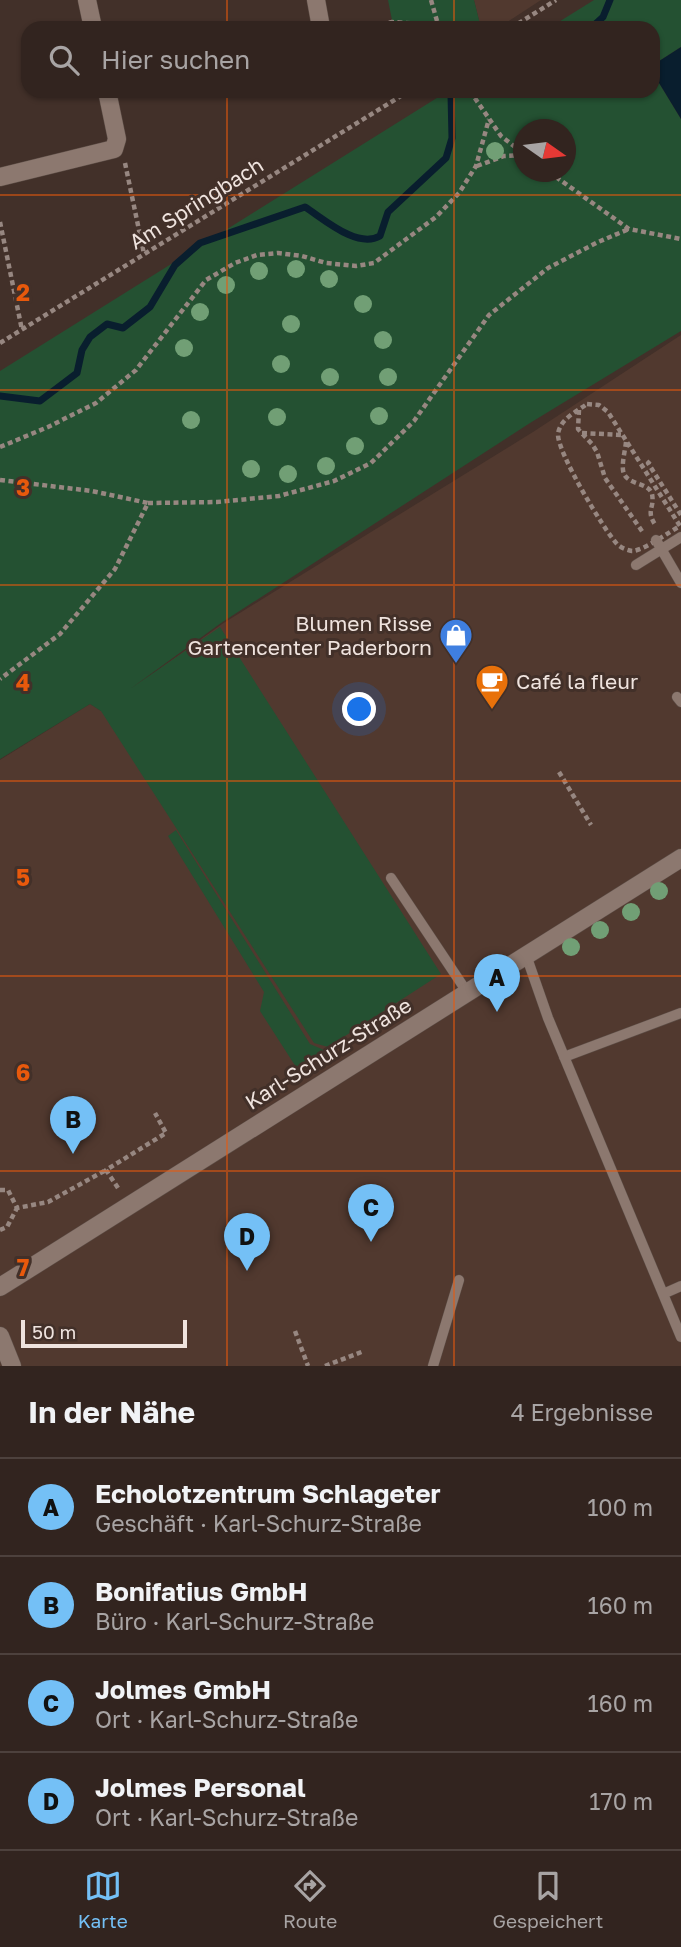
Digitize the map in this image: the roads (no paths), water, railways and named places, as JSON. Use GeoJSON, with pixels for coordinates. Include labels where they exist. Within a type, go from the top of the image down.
{"type":"FeatureCollection","features":[{"type":"Feature","properties":{"kind":"street"},"geometry":{"type":"LineString","coordinates":[[87,0],[92,21]]}},
{"type":"Feature","properties":{"kind":"street"},"geometry":{"type":"LineString","coordinates":[[316,0],[318,21]]}},
{"type":"Feature","properties":{"kind":"street"},"geometry":{"type":"LineString","coordinates":[[0,177],[114,149],[117,139],[108,98]]}},
{"type":"Feature","properties":{"kind":"street","name":"Karl-Schurz-Straße"},"geometry":{"type":"LineString","coordinates":[[0,1287],[681,858]]}},
{"type":"Feature","properties":{"kind":"street"},"geometry":{"type":"LineString","coordinates":[[0,1336],[12,1366]]}},
{"type":"Feature","properties":{"kind":"lane"},"geometry":{"type":"LineString","coordinates":[[636,565],[658,542],[681,537]]}},
{"type":"Feature","properties":{"kind":"lane"},"geometry":{"type":"LineString","coordinates":[[658,542],[681,583]]}},
{"type":"Feature","properties":{"kind":"lane"},"geometry":{"type":"LineString","coordinates":[[390,878],[467,992]]}},
{"type":"Feature","properties":{"kind":"lane"},"geometry":{"type":"LineString","coordinates":[[526,955],[564,1057],[681,1337]]}},
{"type":"Feature","properties":{"kind":"lane"},"geometry":{"type":"LineString","coordinates":[[564,1057],[681,1013]]}},
{"type":"Feature","properties":{"kind":"lane"},"geometry":{"type":"LineString","coordinates":[[433,1366],[459,1280]]}},
{"type":"Feature","properties":{"kind":"lane"},"geometry":{"type":"LineString","coordinates":[[663,1294],[681,1286]]}},
{"type":"Feature","properties":{"kind":"water"},"geometry":{"type":"Polygon","coordinates":[[[681,47],[681,119],[660,84],[660,60],[681,47]]]}},
{"type":"Feature","properties":{"kind":"waterway"},"geometry":{"type":"LineString","coordinates":[[599,21],[610,0]]}},
{"type":"Feature","properties":{"kind":"waterway"},"geometry":{"type":"LineString","coordinates":[[0,396],[40,401],[77,373],[82,350],[90,337],[107,324],[123,328],[150,307],[175,265],[200,243],[305,207],[351,236],[361,239],[380,236],[388,212],[446,158],[452,138],[451,98]]}},
{"type":"Feature","properties":{"kind":"place","name":"Blumen Risse Gartencenter Paderborn"},"geometry":{"type":"Point","coordinates":[456,665]}},
{"type":"Feature","properties":{"kind":"place","name":"Café la fleur"},"geometry":{"type":"Point","coordinates":[492,711]}},
{"type":"Feature","properties":{"kind":"place","name":"Echolotzentrum Schlageter"},"geometry":{"type":"Point","coordinates":[497,1012]}},
{"type":"Feature","properties":{"kind":"place","name":"Bonifatius GmbH"},"geometry":{"type":"Point","coordinates":[73,1154]}},
{"type":"Feature","properties":{"kind":"place","name":"Jolmes GmbH"},"geometry":{"type":"Point","coordinates":[371,1242]}},
{"type":"Feature","properties":{"kind":"place","name":"Jolmes Personal"},"geometry":{"type":"Point","coordinates":[247,1271]}}]}
